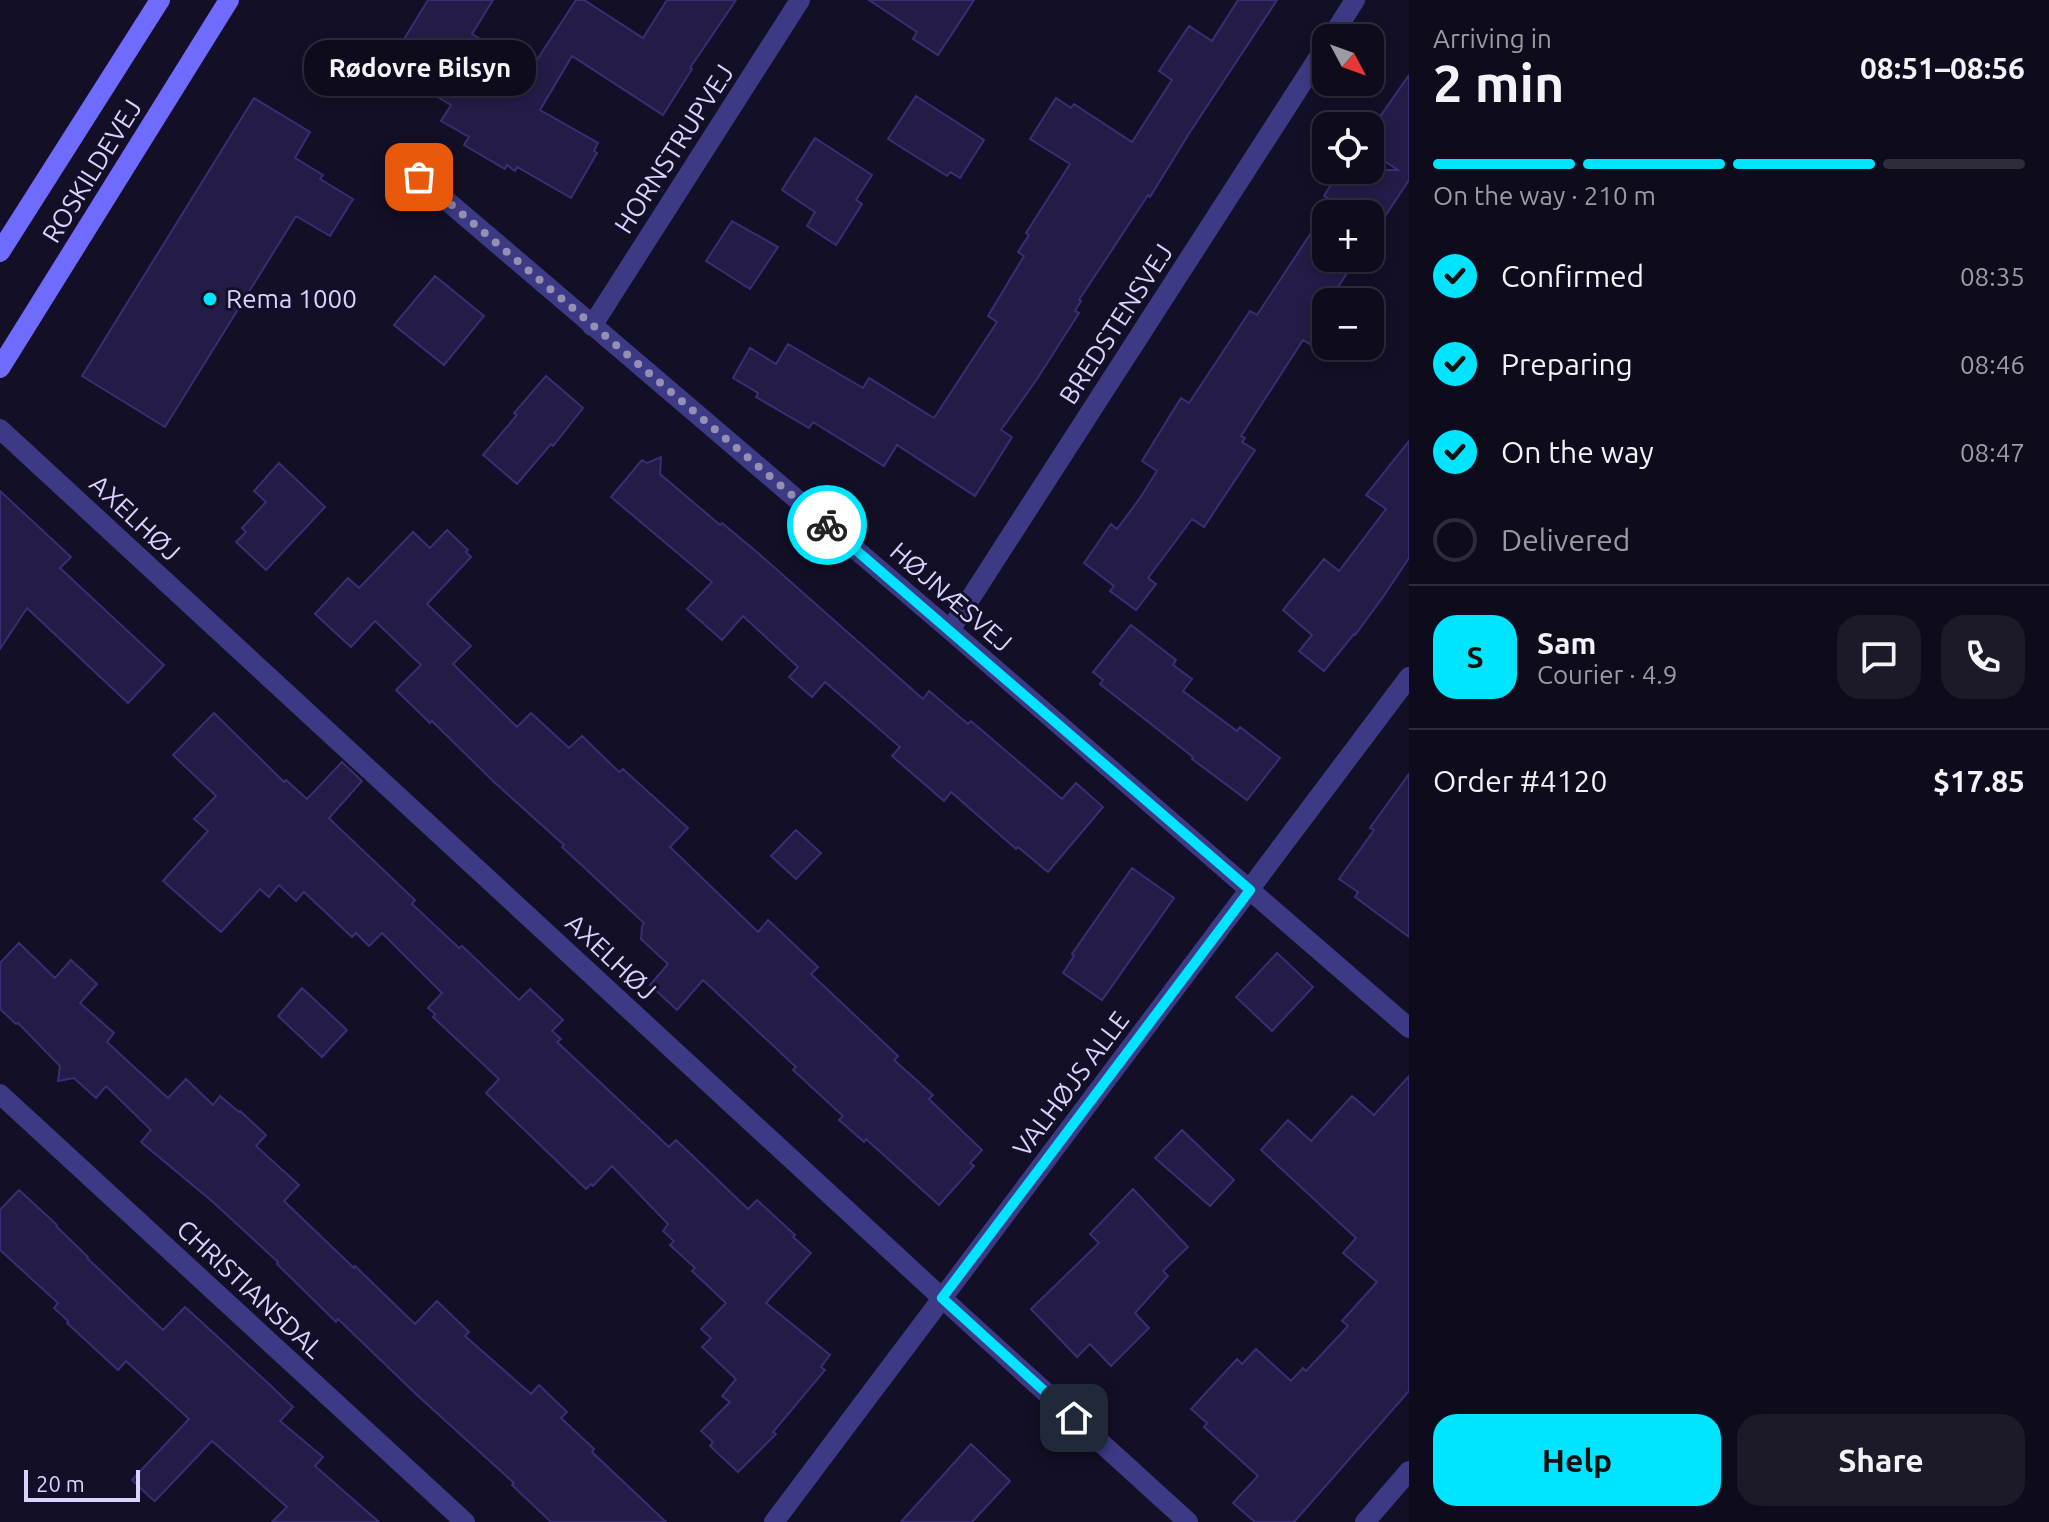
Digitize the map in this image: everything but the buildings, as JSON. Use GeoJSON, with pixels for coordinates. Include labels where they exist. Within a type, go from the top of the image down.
{"type":"FeatureCollection","features":[{"type":"Feature","properties":{"kind":"main road","name":"ROSKILDEVEJ"},"geometry":{"type":"LineString","coordinates":[[0,252],[160,0]]}},
{"type":"Feature","properties":{"kind":"main road","name":"ROSKILDEVEJ"},"geometry":{"type":"LineString","coordinates":[[0,368],[229,0]]}},
{"type":"Feature","properties":{"kind":"street","name":"HORNSTRUPVEJ"},"geometry":{"type":"LineString","coordinates":[[592,326],[800,0]]}},
{"type":"Feature","properties":{"kind":"street"},"geometry":{"type":"LineString","coordinates":[[1340,24],[1355,0]]}},
{"type":"Feature","properties":{"kind":"street","name":"BREDSTENSVEJ"},"geometry":{"type":"LineString","coordinates":[[950,630],[1312,68]]}},
{"type":"Feature","properties":{"kind":"street","name":"HØJNÆSVEJ"},"geometry":{"type":"LineString","coordinates":[[419,177],[950,630],[1409,1028]]}},
{"type":"Feature","properties":{"kind":"street","name":"AXELHØJ"},"geometry":{"type":"LineString","coordinates":[[0,429],[1188,1522]]}},
{"type":"Feature","properties":{"kind":"street","name":"VALHØJS ALLE"},"geometry":{"type":"LineString","coordinates":[[774,1522],[1409,677]]}},
{"type":"Feature","properties":{"kind":"street","name":"CHRISTIANSDAL"},"geometry":{"type":"LineString","coordinates":[[0,1094],[465,1522]]}},
{"type":"Feature","properties":{"kind":"street"},"geometry":{"type":"LineString","coordinates":[[1365,1522],[1409,1471]]}},
{"type":"Feature","properties":{"kind":"way so far"},"geometry":{"type":"LineString","coordinates":[[419,177],[827,525]]}},
{"type":"Feature","properties":{"kind":"place","name":"Rødovre Bilsyn"},"geometry":{"type":"Point","coordinates":[419,177]}},
{"type":"Feature","properties":{"kind":"place","name":"Rema 1000"},"geometry":{"type":"Point","coordinates":[210,299]}},
{"type":"Feature","properties":{"kind":"route"},"geometry":{"type":"LineString","coordinates":[[827,525],[1250,890],[942,1298],[1074,1418]]}}]}
